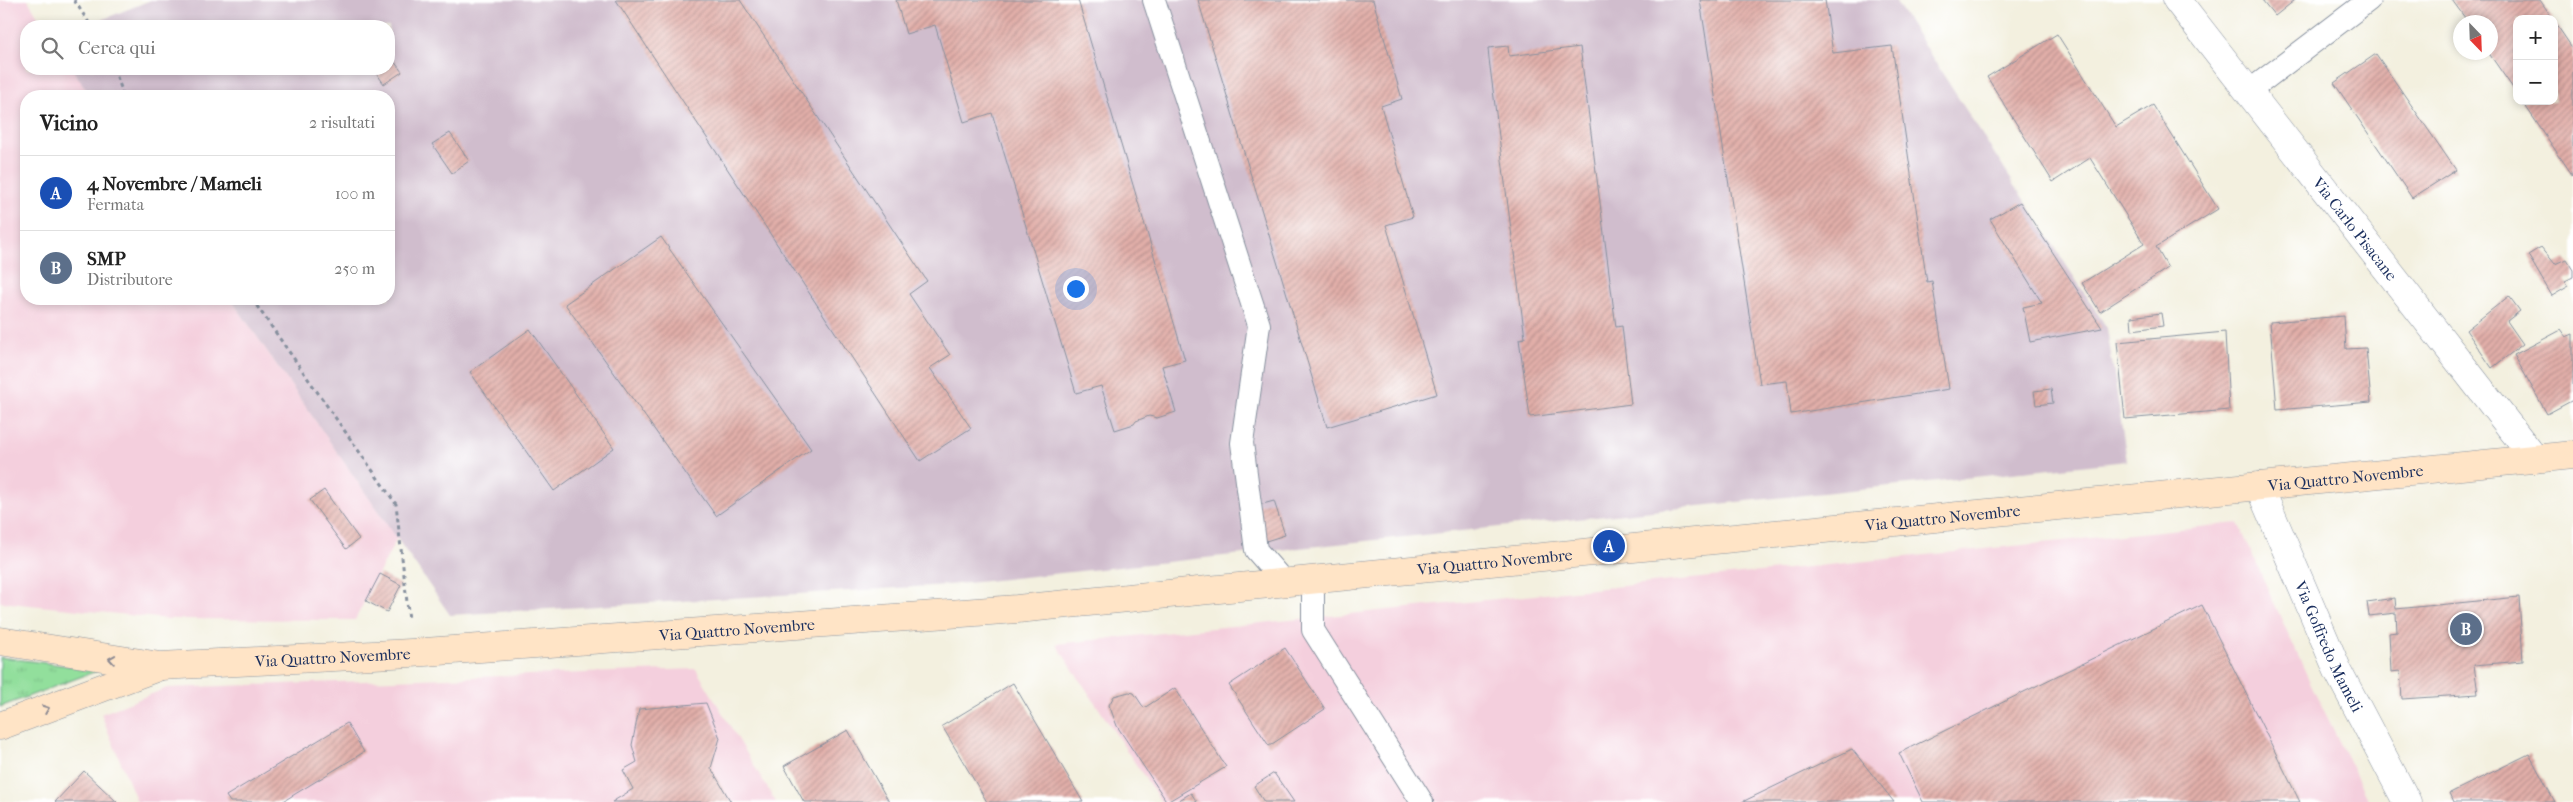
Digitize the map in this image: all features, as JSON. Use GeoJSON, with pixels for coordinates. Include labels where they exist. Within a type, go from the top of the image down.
{"type":"FeatureCollection","features":[{"type":"Feature","properties":{"kind":"street","name":"Via Carlo Pisacane"},"geometry":{"type":"LineString","coordinates":[[2176,0],[2534,459]]}},
{"type":"Feature","properties":{"kind":"street","name":"Via Quattro Novembre"},"geometry":{"type":"LineString","coordinates":[[0,641],[160,666],[411,653],[1017,609],[2573,455]]}},
{"type":"Feature","properties":{"kind":"street","name":"Via Goffredo Mameli"},"geometry":{"type":"LineString","coordinates":[[2259,486],[2338,671],[2407,802]]}},
{"type":"Feature","properties":{"kind":"street","name":"Via Quattro Novembre"},"geometry":{"type":"LineString","coordinates":[[0,726],[160,666]]}},
{"type":"Feature","properties":{"kind":"lane"},"geometry":{"type":"LineString","coordinates":[[1154,0],[1259,325],[1242,443],[1256,550],[1284,582]]}},
{"type":"Feature","properties":{"kind":"lane"},"geometry":{"type":"LineString","coordinates":[[2248,92],[2369,0]]}},
{"type":"Feature","properties":{"kind":"lane"},"geometry":{"type":"LineString","coordinates":[[1313,580],[1313,630],[1422,802]]}},
{"type":"Feature","properties":{"kind":"path"},"geometry":{"type":"LineString","coordinates":[[74,0],[87,20]]}},
{"type":"Feature","properties":{"kind":"path"},"geometry":{"type":"LineString","coordinates":[[116,75],[122,90]]}},
{"type":"Feature","properties":{"kind":"path"},"geometry":{"type":"LineString","coordinates":[[256,305],[396,504],[407,589],[411,653]]}},
{"type":"Feature","properties":{"kind":"shaded area"},"geometry":{"type":"Polygon","coordinates":[[[0,0],[28,0],[40,20],[20,20],[20,75],[76,75],[87,90],[20,90],[20,305],[235,305],[397,538],[355,620],[168,619],[0,602],[0,0]]]}},
{"type":"Feature","properties":{"kind":"shaded area"},"geometry":{"type":"Polygon","coordinates":[[[151,0],[1895,0],[2107,328],[2127,461],[948,585],[450,615],[235,305],[395,305],[395,90],[87,90],[76,75],[395,75],[395,20],[101,20],[151,0]]]}},
{"type":"Feature","properties":{"kind":"shaded area"},"geometry":{"type":"Polygon","coordinates":[[[2238,523],[2310,682],[2369,802],[1161,802],[1056,644],[2238,523]]]}},
{"type":"Feature","properties":{"kind":"shaded area"},"geometry":{"type":"Polygon","coordinates":[[[696,669],[776,802],[137,802],[101,714],[167,688],[696,669]]]}},
{"type":"Feature","properties":{"kind":"green space"},"geometry":{"type":"Polygon","coordinates":[[[0,657],[99,670],[0,707],[0,657]]]}},
{"type":"Feature","properties":{"kind":"building"},"geometry":{"type":"Polygon","coordinates":[[[616,0],[740,0],[927,281],[909,294],[950,355],[930,368],[971,428],[920,461],[616,0]]]}},
{"type":"Feature","properties":{"kind":"building"},"geometry":{"type":"Polygon","coordinates":[[[896,0],[1078,0],[1185,360],[1162,366],[1176,412],[1157,418],[1149,416],[1136,421],[1134,424],[1115,430],[1101,386],[1076,393],[992,113],[964,122],[935,25],[906,34],[896,0]]]}},
{"type":"Feature","properties":{"kind":"building"},"geometry":{"type":"Polygon","coordinates":[[[1198,0],[1373,0],[1402,99],[1381,106],[1413,217],[1386,225],[1437,394],[1327,427],[1198,0]]]}},
{"type":"Feature","properties":{"kind":"building"},"geometry":{"type":"Polygon","coordinates":[[[1700,0],[1825,0],[1833,53],[1892,46],[1927,282],[1932,281],[1949,389],[1791,414],[1787,381],[1760,384],[1700,0]]]}},
{"type":"Feature","properties":{"kind":"building"},"geometry":{"type":"Polygon","coordinates":[[[2262,0],[2295,0],[2275,16],[2262,0]]]}},
{"type":"Feature","properties":{"kind":"building"},"geometry":{"type":"Polygon","coordinates":[[[2452,0],[2540,0],[2550,15],[2513,15],[2513,88],[2494,60],[2498,60],[2498,15],[2463,15],[2452,0]]]}},
{"type":"Feature","properties":{"kind":"building"},"geometry":{"type":"Polygon","coordinates":[[[2558,27],[2573,49],[2573,176],[2525,105],[2558,105],[2558,27]]]}},
{"type":"Feature","properties":{"kind":"building"},"geometry":{"type":"Polygon","coordinates":[[[2057,34],[2116,127],[2153,105],[2218,209],[2156,247],[2168,268],[2100,312],[2082,283],[2144,244],[2090,158],[2053,182],[1987,77],[2057,34]]]}},
{"type":"Feature","properties":{"kind":"building"},"geometry":{"type":"Polygon","coordinates":[[[1508,46],[1509,56],[1580,47],[1616,327],[1622,326],[1631,404],[1530,417],[1519,339],[1525,338],[1488,48],[1508,46]]]}},
{"type":"Feature","properties":{"kind":"building"},"geometry":{"type":"Polygon","coordinates":[[[2376,54],[2456,170],[2412,198],[2334,83],[2376,54]]]}},
{"type":"Feature","properties":{"kind":"building"},"geometry":{"type":"Polygon","coordinates":[[[395,62],[402,72],[384,84],[378,75],[395,75],[395,62]]]}},
{"type":"Feature","properties":{"kind":"building"},"geometry":{"type":"Polygon","coordinates":[[[450,133],[469,161],[452,173],[432,144],[450,133]]]}},
{"type":"Feature","properties":{"kind":"building"},"geometry":{"type":"Polygon","coordinates":[[[2020,202],[2102,328],[2030,342],[2023,307],[2042,303],[1990,219],[2020,202]]]}},
{"type":"Feature","properties":{"kind":"building"},"geometry":{"type":"Polygon","coordinates":[[[661,237],[811,449],[716,516],[565,304],[661,237]]]}},
{"type":"Feature","properties":{"kind":"building"},"geometry":{"type":"Polygon","coordinates":[[[2541,247],[2555,264],[2566,259],[2573,270],[2573,277],[2565,281],[2569,286],[2552,296],[2528,255],[2541,247]]]}},
{"type":"Feature","properties":{"kind":"building"},"geometry":{"type":"Polygon","coordinates":[[[2509,296],[2520,311],[2507,321],[2523,344],[2492,368],[2466,330],[2509,296]]]}},
{"type":"Feature","properties":{"kind":"building"},"geometry":{"type":"Polygon","coordinates":[[[2161,313],[2163,326],[2132,330],[2131,317],[2161,313]]]}},
{"type":"Feature","properties":{"kind":"building"},"geometry":{"type":"Polygon","coordinates":[[[2344,316],[2346,349],[2366,348],[2371,402],[2277,410],[2270,322],[2344,316]]]}},
{"type":"Feature","properties":{"kind":"building"},"geometry":{"type":"Polygon","coordinates":[[[530,329],[614,448],[554,491],[470,372],[530,329]]]}},
{"type":"Feature","properties":{"kind":"building"},"geometry":{"type":"Polygon","coordinates":[[[2561,330],[2566,337],[2573,334],[2573,400],[2547,414],[2514,355],[2561,330]]]}},
{"type":"Feature","properties":{"kind":"building"},"geometry":{"type":"Polygon","coordinates":[[[2225,332],[2229,410],[2125,419],[2117,342],[2225,332]]]}},
{"type":"Feature","properties":{"kind":"building"},"geometry":{"type":"Polygon","coordinates":[[[2051,389],[2053,403],[2036,405],[2034,391],[2051,389]]]}},
{"type":"Feature","properties":{"kind":"building"},"geometry":{"type":"Polygon","coordinates":[[[324,490],[359,539],[346,549],[310,500],[324,490]]]}},
{"type":"Feature","properties":{"kind":"building"},"geometry":{"type":"Polygon","coordinates":[[[1274,501],[1285,535],[1266,541],[1255,506],[1274,501]]]}},
{"type":"Feature","properties":{"kind":"building"},"geometry":{"type":"Polygon","coordinates":[[[380,574],[401,585],[387,612],[366,601],[380,574]]]}},
{"type":"Feature","properties":{"kind":"building"},"geometry":{"type":"Polygon","coordinates":[[[2519,597],[2523,661],[2474,665],[2478,694],[2402,699],[2400,671],[2391,672],[2389,633],[2397,632],[2396,613],[2369,616],[2367,602],[2395,598],[2396,609],[2519,597]]]}},
{"type":"Feature","properties":{"kind":"building"},"geometry":{"type":"Polygon","coordinates":[[[2202,605],[2300,802],[1923,802],[1899,753],[2202,605]]]}},
{"type":"Feature","properties":{"kind":"building"},"geometry":{"type":"Polygon","coordinates":[[[1285,648],[1325,709],[1269,746],[1229,685],[1285,648]]]}},
{"type":"Feature","properties":{"kind":"building"},"geometry":{"type":"Polygon","coordinates":[[[1013,683],[1083,802],[987,802],[942,726],[1013,683]]]}},
{"type":"Feature","properties":{"kind":"building"},"geometry":{"type":"Polygon","coordinates":[[[1175,688],[1226,767],[1167,802],[1117,726],[1109,705],[1114,696],[1129,692],[1134,693],[1144,708],[1175,688]]]}},
{"type":"Feature","properties":{"kind":"building"},"geometry":{"type":"Polygon","coordinates":[[[706,703],[720,738],[711,768],[731,802],[612,802],[633,789],[623,770],[637,762],[632,745],[639,709],[706,703]]]}},
{"type":"Feature","properties":{"kind":"building"},"geometry":{"type":"Polygon","coordinates":[[[347,723],[364,752],[282,802],[230,802],[226,796],[347,723]]]}},
{"type":"Feature","properties":{"kind":"building"},"geometry":{"type":"Polygon","coordinates":[[[848,730],[889,802],[804,802],[784,766],[848,730]]]}},
{"type":"Feature","properties":{"kind":"building"},"geometry":{"type":"Polygon","coordinates":[[[1852,749],[1894,802],[1742,802],[1765,791],[1852,749]]]}},
{"type":"Feature","properties":{"kind":"building"},"geometry":{"type":"Polygon","coordinates":[[[2529,754],[2555,802],[2454,802],[2450,793],[2529,754]]]}},
{"type":"Feature","properties":{"kind":"building"},"geometry":{"type":"Polygon","coordinates":[[[84,771],[117,802],[55,802],[84,771]]]}},
{"type":"Feature","properties":{"kind":"building"},"geometry":{"type":"Polygon","coordinates":[[[1274,773],[1294,802],[1264,802],[1254,786],[1274,773]]]}},
{"type":"Feature","properties":{"kind":"building"},"geometry":{"type":"Polygon","coordinates":[[[1191,793],[1197,802],[1176,802],[1191,793]]]}},
{"type":"Feature","properties":{"kind":"place","name":"4 Novembre / Mameli"},"geometry":{"type":"Point","coordinates":[1609,546]}},
{"type":"Feature","properties":{"kind":"place","name":"SMP"},"geometry":{"type":"Point","coordinates":[2466,629]}}]}
